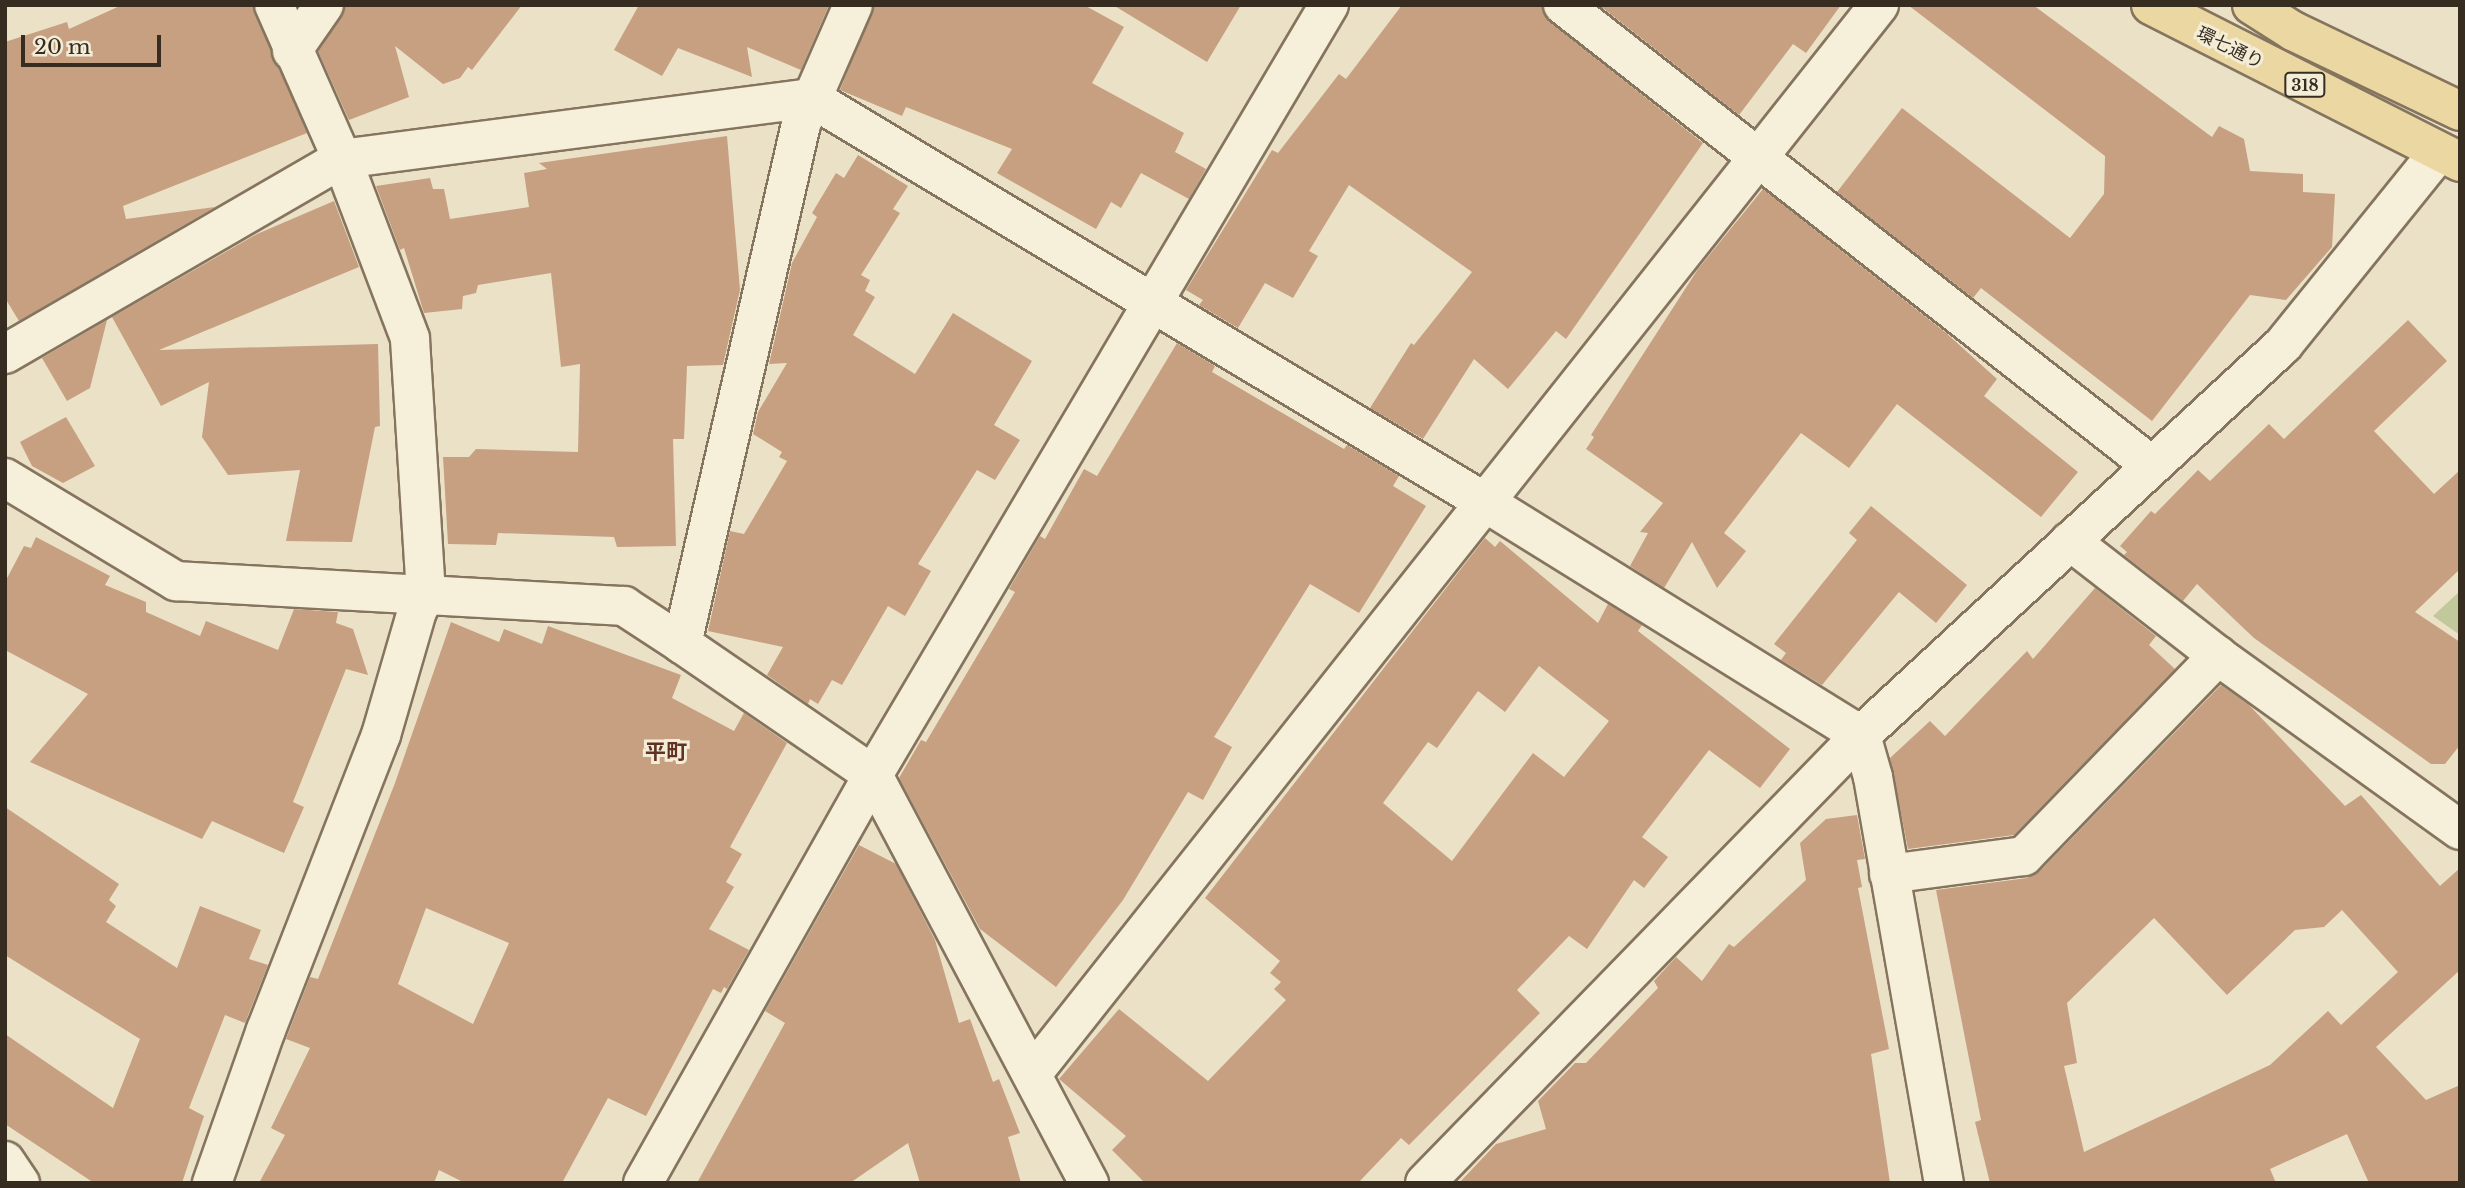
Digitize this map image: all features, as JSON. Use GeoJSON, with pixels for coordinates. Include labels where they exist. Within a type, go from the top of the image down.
{"type":"FeatureCollection","features":[{"type":"Feature","properties":{"kind":"main road","name":"環七通り"},"geometry":{"type":"LineString","coordinates":[[2151,5],[2449,157]]}},
{"type":"Feature","properties":{"kind":"main road","name":"318"},"geometry":{"type":"LineString","coordinates":[[2252,5],[2294,31],[2460,111]]}},
{"type":"Feature","properties":{"kind":"street"},"geometry":{"type":"LineString","coordinates":[[212,1183],[266,1030],[381,735],[416,611],[426,594],[410,338],[342,159],[292,51],[274,5]]}},
{"type":"Feature","properties":{"kind":"street"},"geometry":{"type":"LineString","coordinates":[[292,51],[324,5]]}},
{"type":"Feature","properties":{"kind":"street"},"geometry":{"type":"LineString","coordinates":[[682,644],[811,99],[853,5]]}},
{"type":"Feature","properties":{"kind":"street"},"geometry":{"type":"LineString","coordinates":[[648,1181],[873,775],[1329,5]]}},
{"type":"Feature","properties":{"kind":"street"},"geometry":{"type":"LineString","coordinates":[[1563,5],[1761,157],[2151,465]]}},
{"type":"Feature","properties":{"kind":"street"},"geometry":{"type":"LineString","coordinates":[[1032,1074],[1483,501],[1880,5]]}},
{"type":"Feature","properties":{"kind":"street"},"geometry":{"type":"LineString","coordinates":[[5,354],[342,159],[811,99],[1483,501],[1861,735],[1889,874],[1944,1183]]}},
{"type":"Feature","properties":{"kind":"street"},"geometry":{"type":"LineString","coordinates":[[1425,1183],[1861,735],[2283,345],[2449,157]]}},
{"type":"Feature","properties":{"kind":"street"},"geometry":{"type":"LineString","coordinates":[[5,478],[176,581],[624,606],[873,775],[1089,1183]]}},
{"type":"Feature","properties":{"kind":"street"},"geometry":{"type":"LineString","coordinates":[[2070,541],[2218,656],[2460,830]]}},
{"type":"Feature","properties":{"kind":"street"},"geometry":{"type":"LineString","coordinates":[[1889,874],[2024,856],[2218,656]]}},
{"type":"Feature","properties":{"kind":"street"},"geometry":{"type":"LineString","coordinates":[[5,1161],[20,1183]]}},
{"type":"Feature","properties":{"kind":"green space"},"geometry":{"type":"Polygon","coordinates":[[[2460,591],[2460,635],[2433,616],[2460,591]]]}},
{"type":"Feature","properties":{"kind":"building"},"geometry":{"type":"Polygon","coordinates":[[[122,5],[253,5],[307,133],[123,206],[126,219],[215,207],[19,321],[5,298],[5,42],[67,22],[69,29],[122,5]]]}},
{"type":"Feature","properties":{"kind":"building"},"geometry":{"type":"Polygon","coordinates":[[[346,5],[522,5],[472,70],[468,67],[460,78],[443,84],[395,46],[409,97],[349,120],[318,51],[346,5]]]}},
{"type":"Feature","properties":{"kind":"building"},"geometry":{"type":"Polygon","coordinates":[[[639,5],[829,5],[801,70],[747,47],[752,77],[678,48],[662,76],[614,50],[639,5]]]}},
{"type":"Feature","properties":{"kind":"building"},"geometry":{"type":"Polygon","coordinates":[[[874,5],[1084,5],[1124,27],[1092,83],[1184,133],[1175,152],[1206,169],[1189,199],[1141,173],[1121,208],[1111,202],[1096,229],[997,173],[1012,149],[906,107],[902,116],[840,90],[874,5]]]}},
{"type":"Feature","properties":{"kind":"building"},"geometry":{"type":"Polygon","coordinates":[[[1113,5],[1241,5],[1207,62],[1113,5]]]}},
{"type":"Feature","properties":{"kind":"building"},"geometry":{"type":"Polygon","coordinates":[[[1402,5],[1542,5],[1550,22],[1703,143],[1566,339],[1556,331],[1508,389],[1474,359],[1423,439],[1370,408],[1411,343],[1414,345],[1472,272],[1349,185],[1309,251],[1318,256],[1293,298],[1265,283],[1238,328],[1199,305],[1203,300],[1186,290],[1272,150],[1278,153],[1339,74],[1346,79],[1402,5]]]}},
{"type":"Feature","properties":{"kind":"building"},"geometry":{"type":"Polygon","coordinates":[[[1599,5],[1841,5],[1806,53],[1793,44],[1739,115],[1599,5]]]}},
{"type":"Feature","properties":{"kind":"building"},"geometry":{"type":"Polygon","coordinates":[[[1908,5],[2033,5],[2212,137],[2219,126],[2244,139],[2250,171],[2303,174],[2303,192],[2335,194],[2332,247],[2286,300],[2250,295],[2152,421],[1981,288],[1973,298],[1837,192],[1902,108],[2070,238],[2104,194],[2105,156],[1908,5]]]}},
{"type":"Feature","properties":{"kind":"building"},"geometry":{"type":"Polygon","coordinates":[[[727,136],[740,290],[723,365],[687,366],[684,439],[673,439],[676,546],[617,547],[614,537],[498,533],[496,545],[448,544],[443,457],[469,457],[476,449],[578,452],[580,364],[561,367],[551,273],[478,285],[476,293],[463,296],[462,309],[424,313],[404,248],[400,250],[376,186],[430,178],[433,189],[444,189],[450,219],[529,207],[524,173],[547,169],[539,163],[727,136]]]}},
{"type":"Feature","properties":{"kind":"building"},"geometry":{"type":"Polygon","coordinates":[[[858,155],[908,186],[893,209],[900,213],[861,275],[870,280],[865,291],[875,297],[853,335],[915,374],[953,313],[1032,361],[994,425],[1020,440],[995,480],[977,470],[918,564],[931,571],[905,616],[888,606],[842,685],[832,680],[818,704],[810,699],[808,704],[767,675],[783,647],[708,631],[730,531],[744,534],[787,461],[779,457],[782,452],[753,434],[758,412],[787,363],[769,364],[792,263],[817,217],[812,213],[836,173],[844,178],[858,155]]]}},
{"type":"Feature","properties":{"kind":"building"},"geometry":{"type":"Polygon","coordinates":[[[1763,189],[1945,332],[1997,379],[1984,396],[2078,472],[2041,517],[1897,404],[1849,468],[1801,433],[1724,533],[1746,551],[1717,588],[1692,542],[1664,588],[1630,566],[1648,533],[1640,532],[1663,503],[1586,449],[1594,437],[1591,435],[1698,269],[1763,189]]]}},
{"type":"Feature","properties":{"kind":"building"},"geometry":{"type":"Polygon","coordinates":[[[334,201],[359,267],[159,350],[378,344],[380,426],[375,427],[352,542],[286,541],[300,470],[228,475],[202,437],[209,382],[161,406],[112,317],[257,234],[334,201]]]}},
{"type":"Feature","properties":{"kind":"building"},"geometry":{"type":"Polygon","coordinates":[[[107,320],[90,388],[67,401],[42,358],[107,320]]]}},
{"type":"Feature","properties":{"kind":"building"},"geometry":{"type":"Polygon","coordinates":[[[2408,320],[2447,361],[2374,431],[2434,494],[2460,470],[2460,569],[2415,612],[2460,642],[2460,745],[2445,764],[2431,764],[2254,638],[2197,584],[2183,601],[2124,555],[2127,552],[2120,546],[2151,511],[2155,514],[2198,470],[2210,481],[2269,424],[2284,439],[2408,320]]]}},
{"type":"Feature","properties":{"kind":"building"},"geometry":{"type":"Polygon","coordinates":[[[1177,343],[1215,366],[1212,372],[1344,449],[1347,445],[1399,476],[1393,486],[1426,506],[1359,613],[1310,584],[1214,737],[1232,747],[1203,800],[1188,792],[1123,900],[1056,987],[980,929],[899,778],[921,740],[926,742],[1015,592],[1009,589],[1040,536],[1045,539],[1084,469],[1097,476],[1177,343]]]}},
{"type":"Feature","properties":{"kind":"building"},"geometry":{"type":"Polygon","coordinates":[[[66,417],[95,466],[63,483],[32,466],[20,442],[66,417]]]}},
{"type":"Feature","properties":{"kind":"building"},"geometry":{"type":"Polygon","coordinates":[[[1871,506],[1967,585],[1936,623],[1899,592],[1822,685],[1781,660],[1786,653],[1774,644],[1857,540],[1849,533],[1871,506]]]}},
{"type":"Feature","properties":{"kind":"building"},"geometry":{"type":"Polygon","coordinates":[[[36,537],[110,576],[105,585],[146,602],[146,612],[200,636],[206,621],[278,650],[294,609],[338,612],[336,623],[353,629],[368,675],[346,669],[293,802],[304,807],[284,853],[212,821],[202,839],[30,762],[88,694],[5,650],[5,582],[24,546],[31,548],[36,537]]]}},
{"type":"Feature","properties":{"kind":"building"},"geometry":{"type":"Polygon","coordinates":[[[1485,538],[1495,547],[1500,541],[1598,623],[1608,604],[1642,625],[1638,631],[1790,749],[1760,788],[1709,750],[1642,837],[1668,857],[1644,888],[1634,880],[1587,949],[1569,936],[1517,990],[1540,1013],[1409,1145],[1401,1138],[1358,1183],[1145,1183],[1112,1150],[1126,1136],[1059,1079],[1119,1009],[1208,1081],[1286,1000],[1274,989],[1281,982],[1270,973],[1280,961],[1205,898],[1485,538]],[[1539,666],[1505,712],[1478,691],[1437,748],[1428,742],[1383,803],[1452,861],[1533,753],[1564,777],[1609,721],[1539,666]]]}},
{"type":"Feature","properties":{"kind":"building"},"geometry":{"type":"Polygon","coordinates":[[[2095,588],[2156,636],[2149,645],[2175,669],[2014,835],[1908,849],[1890,758],[1930,721],[1945,736],[2027,651],[2033,659],[2095,588]]]}},
{"type":"Feature","properties":{"kind":"building"},"geometry":{"type":"Polygon","coordinates":[[[451,622],[499,642],[504,629],[542,644],[548,626],[681,675],[672,698],[734,731],[744,713],[787,743],[730,847],[742,854],[726,882],[734,887],[709,929],[749,950],[727,989],[724,987],[721,993],[713,989],[646,1116],[608,1098],[562,1183],[465,1183],[439,1170],[434,1183],[259,1183],[285,1135],[271,1128],[310,1048],[286,1039],[310,977],[318,979],[395,783],[451,622]],[[426,908],[398,984],[473,1024],[509,943],[426,908]]]}},
{"type":"Feature","properties":{"kind":"building"},"geometry":{"type":"Polygon","coordinates":[[[2221,685],[2249,705],[2345,806],[2361,795],[2440,886],[2460,868],[2460,970],[2376,1047],[2426,1100],[2460,1085],[2460,1183],[2369,1183],[2347,1134],[2270,1169],[2276,1183],[1990,1183],[1975,1122],[1981,1120],[1936,890],[2027,878],[2039,872],[2221,685]],[[2342,910],[2324,927],[2295,930],[2227,995],[2154,918],[2067,1003],[2077,1063],[2064,1066],[2084,1152],[2270,1065],[2328,1011],[2341,1025],[2398,972],[2342,910]]]}},
{"type":"Feature","properties":{"kind":"building"},"geometry":{"type":"Polygon","coordinates":[[[5,807],[119,884],[109,900],[116,906],[106,922],[177,968],[200,906],[261,930],[249,959],[268,965],[245,1023],[225,1015],[189,1108],[204,1116],[182,1183],[94,1183],[5,1124],[5,1034],[113,1108],[140,1039],[5,955],[5,807]]]}},
{"type":"Feature","properties":{"kind":"building"},"geometry":{"type":"Polygon","coordinates":[[[1857,815],[1865,859],[1857,860],[1862,887],[1858,888],[1889,1049],[1871,1054],[1890,1183],[1459,1183],[1496,1144],[1546,1129],[1538,1101],[1575,1063],[1586,1063],[1658,988],[1654,981],[1676,957],[1702,981],[1729,944],[1734,947],[1806,880],[1800,843],[1826,819],[1857,815]]]}},
{"type":"Feature","properties":{"kind":"building"},"geometry":{"type":"Polygon","coordinates":[[[859,845],[896,864],[935,940],[959,1023],[970,1019],[993,1082],[999,1079],[1020,1133],[1008,1137],[1021,1183],[920,1183],[908,1143],[850,1183],[697,1183],[785,1023],[765,1011],[859,845]]]}},
{"type":"Feature","properties":{"kind":"district","name":"平町"},"geometry":{"type":"Point","coordinates":[666,752]}}]}
